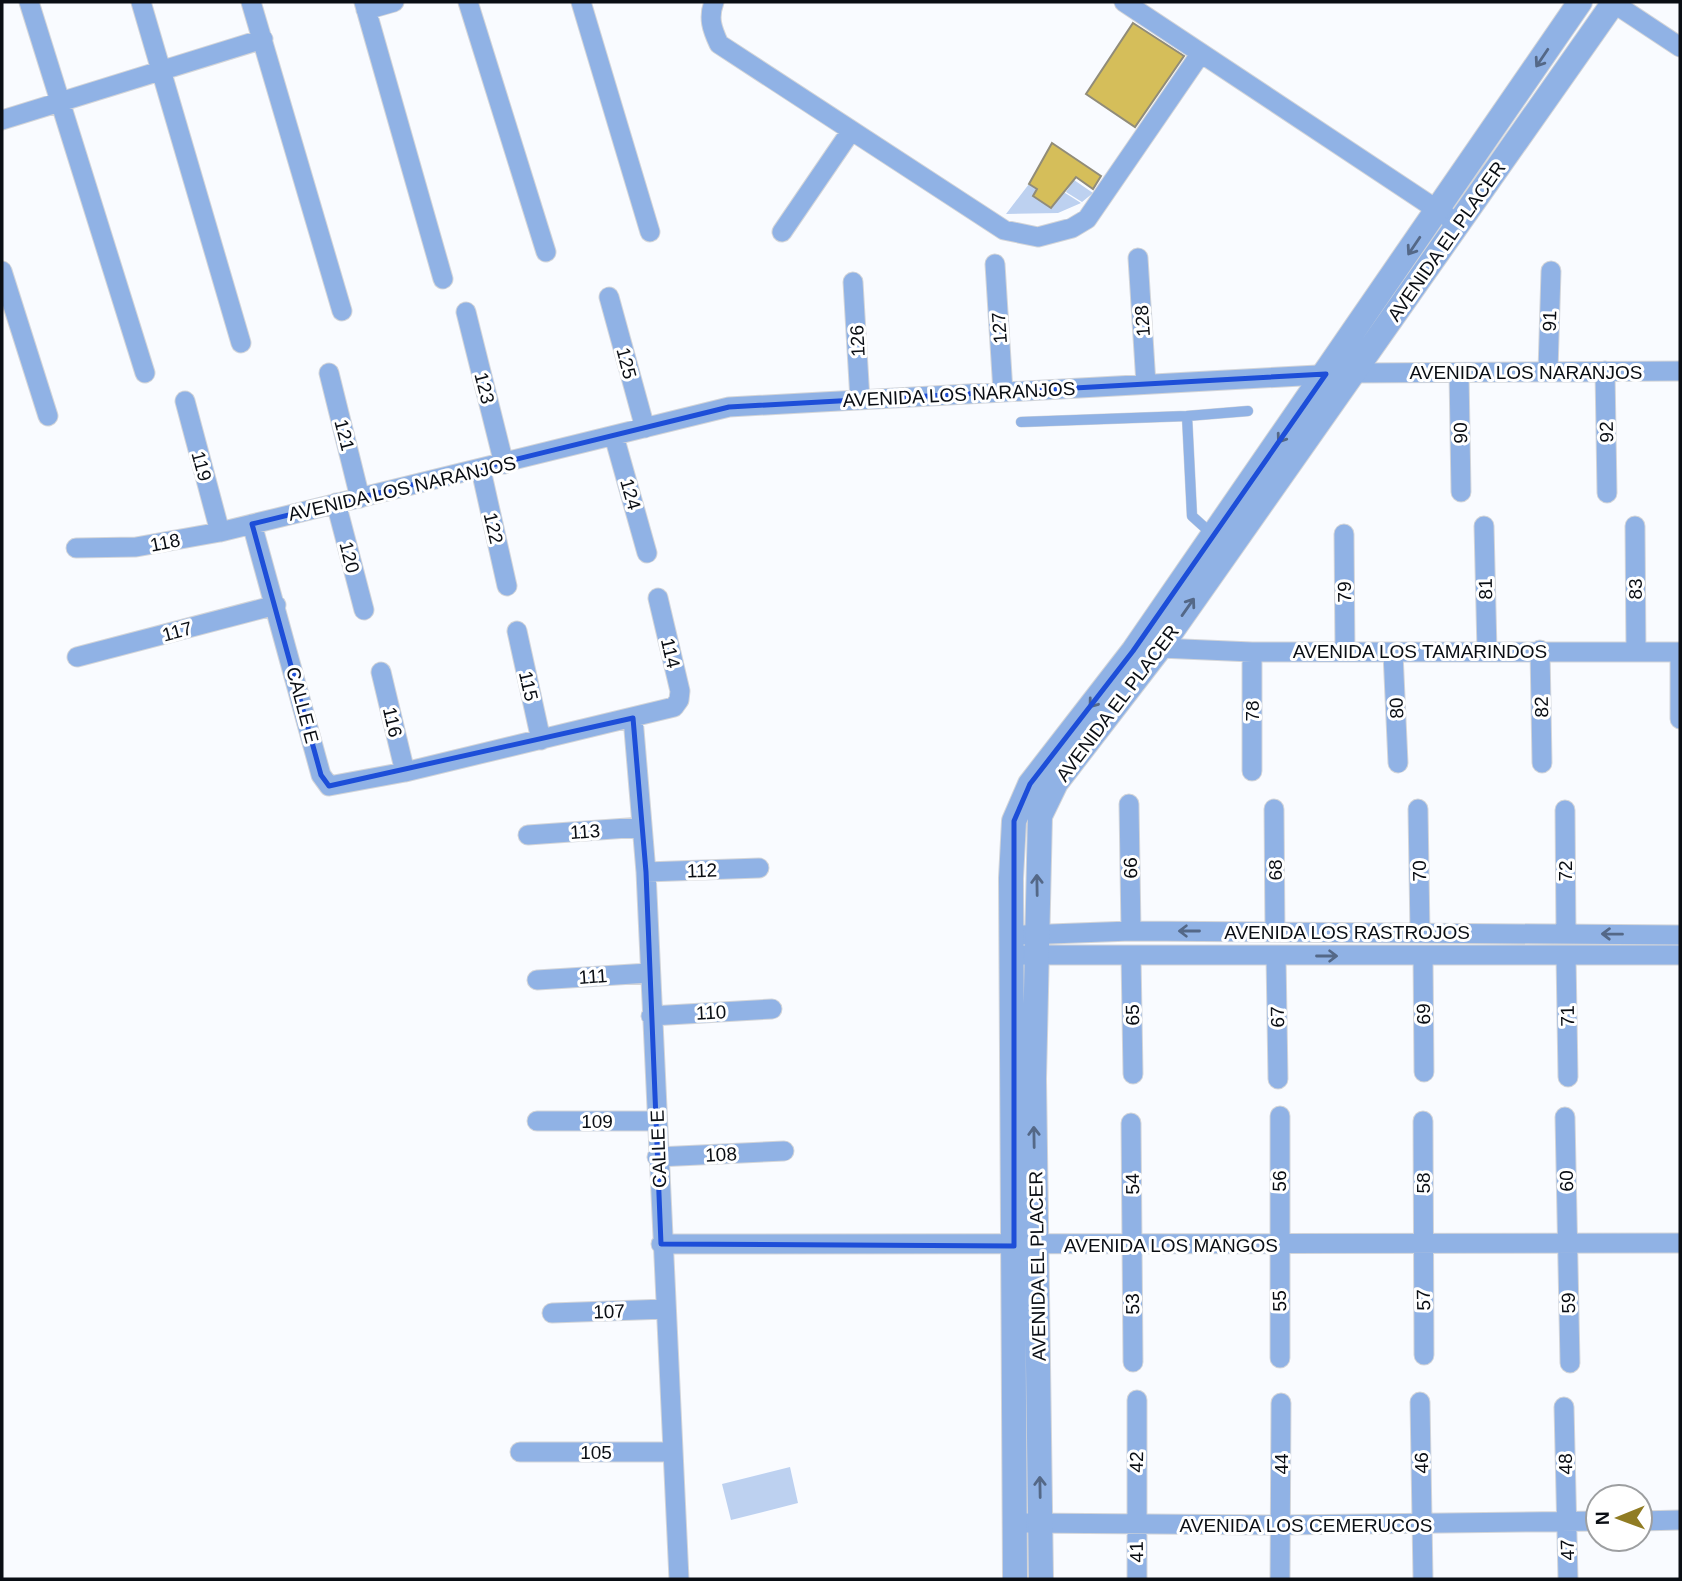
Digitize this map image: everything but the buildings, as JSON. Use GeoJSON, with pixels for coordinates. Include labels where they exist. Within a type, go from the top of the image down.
{"type":"FeatureCollection","features":[{"type":"Feature","properties":{"kind":"street"},"geometry":{"type":"LineString","coordinates":[[29,2],[145,373]]}},
{"type":"Feature","properties":{"kind":"street"},"geometry":{"type":"LineString","coordinates":[[141,2],[241,343]]}},
{"type":"Feature","properties":{"kind":"street"},"geometry":{"type":"LineString","coordinates":[[251,2],[342,311]]}},
{"type":"Feature","properties":{"kind":"street"},"geometry":{"type":"LineString","coordinates":[[394,2],[365,6],[443,279]]}},
{"type":"Feature","properties":{"kind":"street"},"geometry":{"type":"LineString","coordinates":[[468,2],[546,252]]}},
{"type":"Feature","properties":{"kind":"street"},"geometry":{"type":"LineString","coordinates":[[581,2],[650,232]]}},
{"type":"Feature","properties":{"kind":"street"},"geometry":{"type":"LineString","coordinates":[[714,2],[710,12],[712,29],[719,44],[1003,230],[1024,236],[1053,234],[1087,219],[1201,53]]}},
{"type":"Feature","properties":{"kind":"street"},"geometry":{"type":"LineString","coordinates":[[1124,2],[1448,216]]}},
{"type":"Feature","properties":{"kind":"street","name":"AVENIDA EL PLACER"},"geometry":{"type":"LineString","coordinates":[[1015,1579],[1026,1245],[1026,945],[1040,816],[1056,783],[1160,648],[1354,373],[1580,2]]}},
{"type":"Feature","properties":{"kind":"street"},"geometry":{"type":"LineString","coordinates":[[1613,2],[1680,47]]}},
{"type":"Feature","properties":{"kind":"street","name":"AVENIDA EL PLACER"},"geometry":{"type":"LineString","coordinates":[[1026,945],[1011,878],[1014,821],[1030,784],[1133,651],[1325,374],[1613,2]]}},
{"type":"Feature","properties":{"kind":"street"},"geometry":{"type":"LineString","coordinates":[[2,120],[263,39]]}},
{"type":"Feature","properties":{"kind":"street"},"geometry":{"type":"LineString","coordinates":[[782,232],[851,131]]}},
{"type":"Feature","properties":{"kind":"street","name":"128"},"geometry":{"type":"LineString","coordinates":[[1138,258],[1146,384]]}},
{"type":"Feature","properties":{"kind":"street","name":"127"},"geometry":{"type":"LineString","coordinates":[[995,264],[1003,392]]}},
{"type":"Feature","properties":{"kind":"street"},"geometry":{"type":"LineString","coordinates":[[2,271],[48,416]]}},
{"type":"Feature","properties":{"kind":"street","name":"91"},"geometry":{"type":"LineString","coordinates":[[1548,371],[1551,271]]}},
{"type":"Feature","properties":{"kind":"street","name":"126"},"geometry":{"type":"LineString","coordinates":[[853,282],[860,400]]}},
{"type":"Feature","properties":{"kind":"street","name":"125"},"geometry":{"type":"LineString","coordinates":[[609,297],[645,428]]}},
{"type":"Feature","properties":{"kind":"street","name":"123"},"geometry":{"type":"LineString","coordinates":[[466,312],[504,464]]}},
{"type":"Feature","properties":{"kind":"street","name":"92"},"geometry":{"type":"LineString","coordinates":[[1605,371],[1607,493]]}},
{"type":"Feature","properties":{"kind":"street","name":"AVENIDA LOS NARANJOS"},"geometry":{"type":"LineString","coordinates":[[252,524],[481,470],[729,407],[1325,374],[1680,371]]}},
{"type":"Feature","properties":{"kind":"street","name":"121"},"geometry":{"type":"LineString","coordinates":[[329,373],[360,498]]}},
{"type":"Feature","properties":{"kind":"street","name":"90"},"geometry":{"type":"LineString","coordinates":[[1459,373],[1461,492]]}},
{"type":"Feature","properties":{"kind":"street","name":"119"},"geometry":{"type":"LineString","coordinates":[[185,401],[220,531]]}},
{"type":"Feature","properties":{"kind":"street","name":"124"},"geometry":{"type":"LineString","coordinates":[[614,436],[648,553]]}},
{"type":"Feature","properties":{"kind":"street","name":"122"},"geometry":{"type":"LineString","coordinates":[[481,470],[507,586]]}},
{"type":"Feature","properties":{"kind":"street","name":"120"},"geometry":{"type":"LineString","coordinates":[[336,503],[364,610]]}},
{"type":"Feature","properties":{"kind":"street","name":"118"},"geometry":{"type":"LineString","coordinates":[[76,548],[127,548],[252,524]]}},
{"type":"Feature","properties":{"kind":"street","name":"CALLE E"},"geometry":{"type":"LineString","coordinates":[[252,524],[323,782],[339,787],[674,707]]}},
{"type":"Feature","properties":{"kind":"street","name":"81"},"geometry":{"type":"LineString","coordinates":[[1484,526],[1487,651]]}},
{"type":"Feature","properties":{"kind":"street","name":"83"},"geometry":{"type":"LineString","coordinates":[[1635,526],[1636,652]]}},
{"type":"Feature","properties":{"kind":"street","name":"79"},"geometry":{"type":"LineString","coordinates":[[1344,534],[1345,651]]}},
{"type":"Feature","properties":{"kind":"street","name":"114"},"geometry":{"type":"LineString","coordinates":[[658,598],[680,691],[679,700],[674,707]]}},
{"type":"Feature","properties":{"kind":"street","name":"117"},"geometry":{"type":"LineString","coordinates":[[77,657],[276,605]]}},
{"type":"Feature","properties":{"kind":"street","name":"115"},"geometry":{"type":"LineString","coordinates":[[517,631],[541,740]]}},
{"type":"Feature","properties":{"kind":"street","name":"AVENIDA LOS TAMARINDOS"},"geometry":{"type":"LineString","coordinates":[[1160,648],[1252,652],[1680,652]]}},
{"type":"Feature","properties":{"kind":"street","name":"82"},"geometry":{"type":"LineString","coordinates":[[1540,650],[1542,763]]}},
{"type":"Feature","properties":{"kind":"street","name":"78"},"geometry":{"type":"LineString","coordinates":[[1252,652],[1252,771]]}},
{"type":"Feature","properties":{"kind":"street"},"geometry":{"type":"LineString","coordinates":[[1680,652],[1680,719]]}},
{"type":"Feature","properties":{"kind":"street","name":"80"},"geometry":{"type":"LineString","coordinates":[[1393,653],[1398,763]]}},
{"type":"Feature","properties":{"kind":"street","name":"116"},"geometry":{"type":"LineString","coordinates":[[381,672],[405,772]]}},
{"type":"Feature","properties":{"kind":"street","name":"CALLE E"},"geometry":{"type":"LineString","coordinates":[[633,718],[646,872],[661,1244],[679,1579]]}},
{"type":"Feature","properties":{"kind":"street","name":"66"},"geometry":{"type":"LineString","coordinates":[[1129,804],[1131,931]]}},
{"type":"Feature","properties":{"kind":"street","name":"68"},"geometry":{"type":"LineString","coordinates":[[1274,809],[1275,932]]}},
{"type":"Feature","properties":{"kind":"street","name":"70"},"geometry":{"type":"LineString","coordinates":[[1418,809],[1420,933]]}},
{"type":"Feature","properties":{"kind":"street","name":"72"},"geometry":{"type":"LineString","coordinates":[[1565,810],[1566,933]]}},
{"type":"Feature","properties":{"kind":"street","name":"113"},"geometry":{"type":"LineString","coordinates":[[528,835],[642,827]]}},
{"type":"Feature","properties":{"kind":"street","name":"112"},"geometry":{"type":"LineString","coordinates":[[646,872],[759,869]]}},
{"type":"Feature","properties":{"kind":"street","name":"AVENIDA LOS RASTROJOS"},"geometry":{"type":"LineString","coordinates":[[1026,945],[1131,931],[1680,935]]}},
{"type":"Feature","properties":{"kind":"street","name":"AVENIDA LOS RASTROJOS"},"geometry":{"type":"LineString","coordinates":[[1026,945],[1131,956],[1680,955]]}},
{"type":"Feature","properties":{"kind":"street","name":"65"},"geometry":{"type":"LineString","coordinates":[[1131,956],[1133,1074]]}},
{"type":"Feature","properties":{"kind":"street","name":"67"},"geometry":{"type":"LineString","coordinates":[[1276,956],[1278,1079]]}},
{"type":"Feature","properties":{"kind":"street","name":"69"},"geometry":{"type":"LineString","coordinates":[[1423,956],[1424,1072]]}},
{"type":"Feature","properties":{"kind":"street","name":"71"},"geometry":{"type":"LineString","coordinates":[[1566,956],[1568,1077]]}},
{"type":"Feature","properties":{"kind":"street","name":"111"},"geometry":{"type":"LineString","coordinates":[[537,980],[649,973]]}},
{"type":"Feature","properties":{"kind":"street","name":"110"},"geometry":{"type":"LineString","coordinates":[[651,1016],[772,1009]]}},
{"type":"Feature","properties":{"kind":"street","name":"56"},"geometry":{"type":"LineString","coordinates":[[1279,1245],[1280,1116]]}},
{"type":"Feature","properties":{"kind":"street","name":"60"},"geometry":{"type":"LineString","coordinates":[[1564,1117],[1567,1244]]}},
{"type":"Feature","properties":{"kind":"street","name":"109"},"geometry":{"type":"LineString","coordinates":[[537,1121],[657,1121]]}},
{"type":"Feature","properties":{"kind":"street","name":"58"},"geometry":{"type":"LineString","coordinates":[[1423,1121],[1423,1244]]}},
{"type":"Feature","properties":{"kind":"street","name":"54"},"geometry":{"type":"LineString","coordinates":[[1131,1123],[1133,1245]]}},
{"type":"Feature","properties":{"kind":"street","name":"108"},"geometry":{"type":"LineString","coordinates":[[657,1157],[784,1151]]}},
{"type":"Feature","properties":{"kind":"street","name":"AVENIDA LOS MANGOS"},"geometry":{"type":"LineString","coordinates":[[661,1244],[1680,1243]]}},
{"type":"Feature","properties":{"kind":"street","name":"57"},"geometry":{"type":"LineString","coordinates":[[1423,1244],[1424,1355]]}},
{"type":"Feature","properties":{"kind":"street","name":"59"},"geometry":{"type":"LineString","coordinates":[[1567,1244],[1570,1363]]}},
{"type":"Feature","properties":{"kind":"street","name":"AVENIDA EL PLACER"},"geometry":{"type":"LineString","coordinates":[[1026,1245],[1041,1522],[1041,1579]]}},
{"type":"Feature","properties":{"kind":"street","name":"53"},"geometry":{"type":"LineString","coordinates":[[1133,1245],[1133,1363]]}},
{"type":"Feature","properties":{"kind":"street","name":"55"},"geometry":{"type":"LineString","coordinates":[[1279,1245],[1280,1358]]}},
{"type":"Feature","properties":{"kind":"street","name":"107"},"geometry":{"type":"LineString","coordinates":[[552,1313],[666,1309]]}},
{"type":"Feature","properties":{"kind":"street","name":"42"},"geometry":{"type":"LineString","coordinates":[[1136,1525],[1137,1400]]}},
{"type":"Feature","properties":{"kind":"street","name":"46"},"geometry":{"type":"LineString","coordinates":[[1420,1402],[1423,1579]]}},
{"type":"Feature","properties":{"kind":"street","name":"44"},"geometry":{"type":"LineString","coordinates":[[1280,1579],[1281,1403]]}},
{"type":"Feature","properties":{"kind":"street","name":"48"},"geometry":{"type":"LineString","coordinates":[[1564,1407],[1566,1522]]}},
{"type":"Feature","properties":{"kind":"street","name":"105"},"geometry":{"type":"LineString","coordinates":[[520,1452],[673,1452]]}},
{"type":"Feature","properties":{"kind":"street"},"geometry":{"type":"LineString","coordinates":[[1654,1521],[1680,1520]]}},
{"type":"Feature","properties":{"kind":"street","name":"AVENIDA LOS CEMERUCOS"},"geometry":{"type":"LineString","coordinates":[[1015,1524],[1281,1525],[1584,1521]]}},
{"type":"Feature","properties":{"kind":"street","name":"47"},"geometry":{"type":"LineString","coordinates":[[1566,1522],[1568,1579]]}},
{"type":"Feature","properties":{"kind":"street","name":"41"},"geometry":{"type":"LineString","coordinates":[[1136,1525],[1137,1579]]}},
{"type":"Feature","properties":{"kind":"lane"},"geometry":{"type":"LineString","coordinates":[[1021,422],[1248,411]]}},
{"type":"Feature","properties":{"kind":"lane"},"geometry":{"type":"LineString","coordinates":[[1187,416],[1192,516],[1213,536]]}},
{"type":"Feature","properties":{"kind":"highlighted area"},"geometry":{"type":"Polygon","coordinates":[[[1326,374],[1133,651],[1030,784],[1014,821],[1014,1246],[661,1244],[646,872],[633,718],[329,786],[321,775],[252,524],[729,407],[1326,374]]]}},
{"type":"Feature","properties":{"kind":"shaded area"},"geometry":{"type":"Polygon","coordinates":[[[1074,180],[1093,193],[1082,202],[1066,192],[1074,180]]]}},
{"type":"Feature","properties":{"kind":"shaded area"},"geometry":{"type":"Polygon","coordinates":[[[1029,184],[1037,189],[1033,196],[1051,208],[1062,191],[1081,203],[1058,213],[1006,214],[1029,184]]]}},
{"type":"Feature","properties":{"kind":"shaded area"},"geometry":{"type":"Polygon","coordinates":[[[790,1467],[798,1503],[731,1520],[722,1484],[790,1467]]]}}]}
